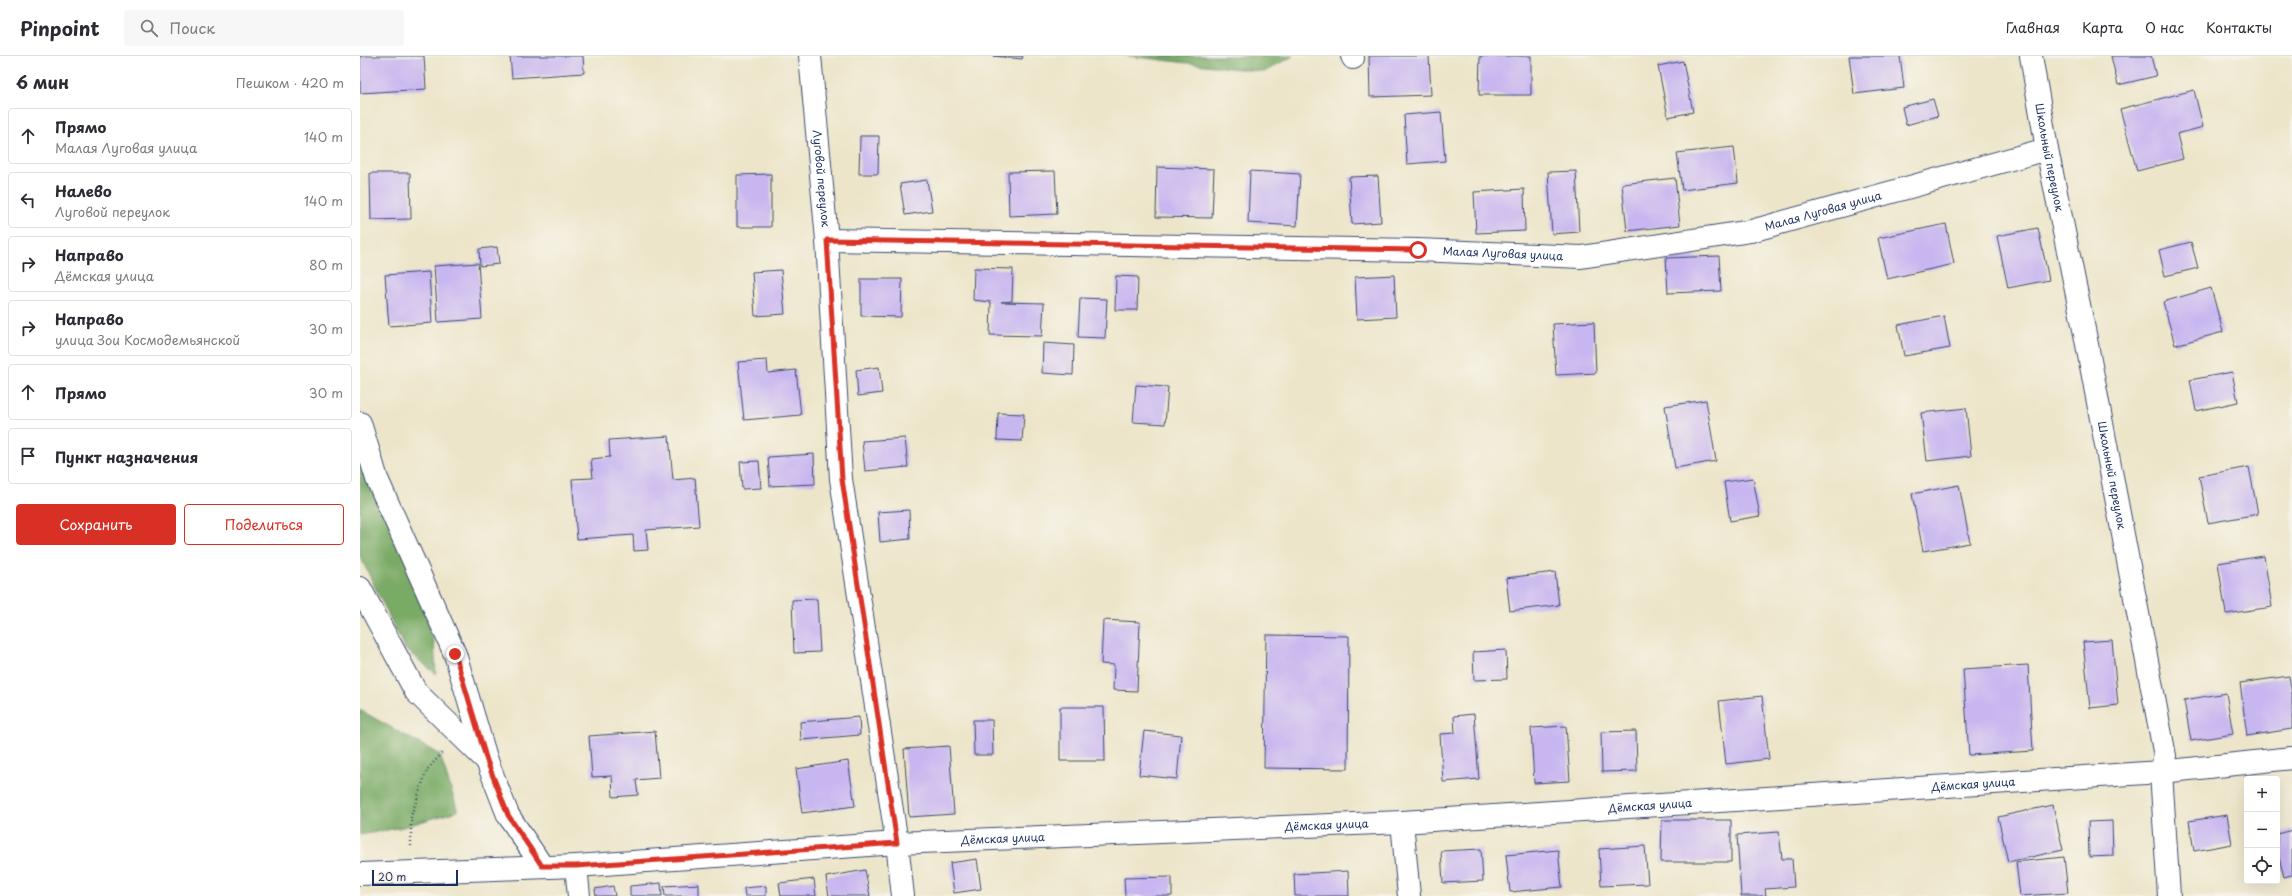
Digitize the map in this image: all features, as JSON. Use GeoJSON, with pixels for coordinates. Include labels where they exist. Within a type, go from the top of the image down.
{"type":"FeatureCollection","features":[{"type":"Feature","properties":{"kind":"street","name":"Луговой переулок"},"geometry":{"type":"LineString","coordinates":[[810,56],[827,240],[842,479],[897,843],[903,896]]}},
{"type":"Feature","properties":{"kind":"street","name":"Школьный переулок"},"geometry":{"type":"LineString","coordinates":[[2031,56],[2047,149],[2085,334],[2165,756],[2161,772],[2170,896]]}},
{"type":"Feature","properties":{"kind":"street","name":"Малая Луговая улица"},"geometry":{"type":"LineString","coordinates":[[827,240],[1418,250],[1581,257],[1752,231],[2047,149]]}},
{"type":"Feature","properties":{"kind":"street"},"geometry":{"type":"LineString","coordinates":[[360,423],[377,479],[455,654],[487,761],[508,815],[542,866]]}},
{"type":"Feature","properties":{"kind":"street"},"geometry":{"type":"LineString","coordinates":[[360,588],[416,692],[487,761]]}},
{"type":"Feature","properties":{"kind":"street","name":"Дёмская улица"},"geometry":{"type":"LineString","coordinates":[[360,874],[542,866],[576,866],[897,843],[1402,822],[2161,772],[2292,758]]}},
{"type":"Feature","properties":{"kind":"street"},"geometry":{"type":"LineString","coordinates":[[1402,822],[1409,896]]}},
{"type":"Feature","properties":{"kind":"street"},"geometry":{"type":"LineString","coordinates":[[576,866],[579,896]]}},
{"type":"Feature","properties":{"kind":"green space"},"geometry":{"type":"Polygon","coordinates":[[[1128,56],[1293,56],[1264,72],[1128,56]]]}},
{"type":"Feature","properties":{"kind":"green space"},"geometry":{"type":"Polygon","coordinates":[[[360,421],[419,592],[434,642],[436,674],[405,649],[360,556],[360,421]]]}},
{"type":"Feature","properties":{"kind":"green space"},"geometry":{"type":"Polygon","coordinates":[[[360,710],[440,755],[458,811],[403,827],[360,835],[360,710]]]}},
{"type":"Feature","properties":{"kind":"building"},"geometry":{"type":"Polygon","coordinates":[[[360,56],[424,56],[426,89],[360,93],[360,56]]]}},
{"type":"Feature","properties":{"kind":"building"},"geometry":{"type":"Polygon","coordinates":[[[510,56],[583,56],[584,73],[512,78],[510,56]]]}},
{"type":"Feature","properties":{"kind":"building"},"geometry":{"type":"Polygon","coordinates":[[[993,56],[1023,56],[1022,59],[993,56]]]}},
{"type":"Feature","properties":{"kind":"building"},"geometry":{"type":"Polygon","coordinates":[[[1369,56],[1429,56],[1431,95],[1370,97],[1369,56]]]}},
{"type":"Feature","properties":{"kind":"building"},"geometry":{"type":"Polygon","coordinates":[[[1480,56],[1531,56],[1531,95],[1479,95],[1480,56]]]}},
{"type":"Feature","properties":{"kind":"building"},"geometry":{"type":"Polygon","coordinates":[[[1849,56],[1900,56],[1904,88],[1854,94],[1849,56]]]}},
{"type":"Feature","properties":{"kind":"building"},"geometry":{"type":"Polygon","coordinates":[[[2111,56],[2151,56],[2156,76],[2118,85],[2111,56]]]}},
{"type":"Feature","properties":{"kind":"building"},"geometry":{"type":"Polygon","coordinates":[[[1683,61],[1693,112],[1668,117],[1658,66],[1683,61]]]}},
{"type":"Feature","properties":{"kind":"building"},"geometry":{"type":"Polygon","coordinates":[[[2194,90],[2203,127],[2177,134],[2183,159],[2137,171],[2120,109],[2194,90]]]}},
{"type":"Feature","properties":{"kind":"building"},"geometry":{"type":"Polygon","coordinates":[[[1933,99],[1938,116],[1906,125],[1902,107],[1933,99]]]}},
{"type":"Feature","properties":{"kind":"building"},"geometry":{"type":"Polygon","coordinates":[[[1441,112],[1445,161],[1407,164],[1404,115],[1441,112]]]}},
{"type":"Feature","properties":{"kind":"building"},"geometry":{"type":"Polygon","coordinates":[[[860,136],[879,136],[878,174],[859,174],[860,136]]]}},
{"type":"Feature","properties":{"kind":"building"},"geometry":{"type":"Polygon","coordinates":[[[1734,147],[1738,183],[1682,190],[1677,153],[1734,147]]]}},
{"type":"Feature","properties":{"kind":"building"},"geometry":{"type":"Polygon","coordinates":[[[1157,167],[1214,169],[1212,218],[1156,217],[1157,167]]]}},
{"type":"Feature","properties":{"kind":"building"},"geometry":{"type":"Polygon","coordinates":[[[1055,171],[1057,214],[1009,216],[1008,172],[1055,171]]]}},
{"type":"Feature","properties":{"kind":"building"},"geometry":{"type":"Polygon","coordinates":[[[1250,171],[1300,174],[1297,226],[1248,223],[1250,171]]]}},
{"type":"Feature","properties":{"kind":"building"},"geometry":{"type":"Polygon","coordinates":[[[1576,171],[1579,232],[1552,234],[1548,172],[1576,171]]]}},
{"type":"Feature","properties":{"kind":"building"},"geometry":{"type":"Polygon","coordinates":[[[370,173],[410,173],[411,219],[371,220],[370,173]]]}},
{"type":"Feature","properties":{"kind":"building"},"geometry":{"type":"Polygon","coordinates":[[[771,174],[771,227],[737,227],[737,175],[771,174]]]}},
{"type":"Feature","properties":{"kind":"building"},"geometry":{"type":"Polygon","coordinates":[[[1378,176],[1381,222],[1352,224],[1349,177],[1378,176]]]}},
{"type":"Feature","properties":{"kind":"building"},"geometry":{"type":"Polygon","coordinates":[[[1675,178],[1680,225],[1627,231],[1622,184],[1675,178]]]}},
{"type":"Feature","properties":{"kind":"building"},"geometry":{"type":"Polygon","coordinates":[[[927,180],[932,211],[905,215],[900,184],[927,180]]]}},
{"type":"Feature","properties":{"kind":"building"},"geometry":{"type":"Polygon","coordinates":[[[1524,189],[1525,231],[1476,233],[1474,192],[1524,189]]]}},
{"type":"Feature","properties":{"kind":"building"},"geometry":{"type":"Polygon","coordinates":[[[1946,224],[1954,264],[1887,279],[1878,238],[1946,224]]]}},
{"type":"Feature","properties":{"kind":"building"},"geometry":{"type":"Polygon","coordinates":[[[2038,228],[2049,280],[2008,288],[1997,236],[2038,228]]]}},
{"type":"Feature","properties":{"kind":"building"},"geometry":{"type":"Polygon","coordinates":[[[2191,242],[2198,268],[2165,276],[2159,250],[2191,242]]]}},
{"type":"Feature","properties":{"kind":"building"},"geometry":{"type":"Polygon","coordinates":[[[497,247],[499,264],[480,266],[479,249],[497,247]]]}},
{"type":"Feature","properties":{"kind":"building"},"geometry":{"type":"Polygon","coordinates":[[[1719,256],[1721,291],[1668,293],[1666,258],[1719,256]]]}},
{"type":"Feature","properties":{"kind":"building"},"geometry":{"type":"Polygon","coordinates":[[[478,263],[482,319],[438,322],[434,266],[478,263]]]}},
{"type":"Feature","properties":{"kind":"building"},"geometry":{"type":"Polygon","coordinates":[[[974,268],[1013,269],[1012,301],[1001,302],[1044,303],[1042,336],[990,335],[991,302],[973,300],[974,268]]]}},
{"type":"Feature","properties":{"kind":"building"},"geometry":{"type":"Polygon","coordinates":[[[781,270],[785,314],[755,316],[752,272],[781,270]]]}},
{"type":"Feature","properties":{"kind":"building"},"geometry":{"type":"Polygon","coordinates":[[[429,272],[432,323],[389,326],[385,275],[429,272]]]}},
{"type":"Feature","properties":{"kind":"building"},"geometry":{"type":"Polygon","coordinates":[[[1394,275],[1396,317],[1357,319],[1355,277],[1394,275]]]}},
{"type":"Feature","properties":{"kind":"building"},"geometry":{"type":"Polygon","coordinates":[[[1116,276],[1138,277],[1137,310],[1115,310],[1116,276]]]}},
{"type":"Feature","properties":{"kind":"building"},"geometry":{"type":"Polygon","coordinates":[[[861,279],[902,279],[901,317],[861,316],[861,279]]]}},
{"type":"Feature","properties":{"kind":"building"},"geometry":{"type":"Polygon","coordinates":[[[2211,288],[2223,332],[2175,345],[2163,302],[2211,288]]]}},
{"type":"Feature","properties":{"kind":"building"},"geometry":{"type":"Polygon","coordinates":[[[1080,298],[1107,299],[1105,338],[1078,337],[1080,298]]]}},
{"type":"Feature","properties":{"kind":"building"},"geometry":{"type":"Polygon","coordinates":[[[1944,316],[1950,348],[1904,356],[1898,325],[1944,316]]]}},
{"type":"Feature","properties":{"kind":"building"},"geometry":{"type":"Polygon","coordinates":[[[1594,322],[1596,373],[1556,375],[1553,324],[1594,322]]]}},
{"type":"Feature","properties":{"kind":"building"},"geometry":{"type":"Polygon","coordinates":[[[1043,343],[1074,345],[1073,375],[1042,373],[1043,343]]]}},
{"type":"Feature","properties":{"kind":"building"},"geometry":{"type":"Polygon","coordinates":[[[767,360],[768,373],[796,370],[801,415],[744,420],[738,362],[767,360]]]}},
{"type":"Feature","properties":{"kind":"building"},"geometry":{"type":"Polygon","coordinates":[[[879,367],[882,393],[858,396],[856,370],[879,367]]]}},
{"type":"Feature","properties":{"kind":"building"},"geometry":{"type":"Polygon","coordinates":[[[2232,372],[2238,402],[2196,411],[2190,380],[2232,372]]]}},
{"type":"Feature","properties":{"kind":"building"},"geometry":{"type":"Polygon","coordinates":[[[1136,385],[1168,387],[1165,424],[1133,422],[1136,385]]]}},
{"type":"Feature","properties":{"kind":"building"},"geometry":{"type":"Polygon","coordinates":[[[1706,400],[1716,461],[1675,468],[1665,406],[1706,400]]]}},
{"type":"Feature","properties":{"kind":"building"},"geometry":{"type":"Polygon","coordinates":[[[1966,408],[1971,456],[1927,461],[1921,413],[1966,408]]]}},
{"type":"Feature","properties":{"kind":"building"},"geometry":{"type":"Polygon","coordinates":[[[998,413],[1024,414],[1022,441],[997,440],[998,413]]]}},
{"type":"Feature","properties":{"kind":"building"},"geometry":{"type":"Polygon","coordinates":[[[669,436],[673,480],[695,478],[699,526],[646,530],[648,550],[634,551],[633,535],[577,539],[572,479],[593,478],[591,459],[610,457],[609,440],[669,436]]]}},
{"type":"Feature","properties":{"kind":"building"},"geometry":{"type":"Polygon","coordinates":[[[905,438],[908,467],[865,471],[862,441],[905,438]]]}},
{"type":"Feature","properties":{"kind":"building"},"geometry":{"type":"Polygon","coordinates":[[[814,454],[815,484],[770,486],[768,457],[814,454]]]}},
{"type":"Feature","properties":{"kind":"building"},"geometry":{"type":"Polygon","coordinates":[[[759,461],[761,488],[742,489],[740,462],[759,461]]]}},
{"type":"Feature","properties":{"kind":"building"},"geometry":{"type":"Polygon","coordinates":[[[2249,467],[2258,514],[2208,523],[2199,476],[2249,467]]]}},
{"type":"Feature","properties":{"kind":"building"},"geometry":{"type":"Polygon","coordinates":[[[1753,478],[1760,516],[1730,521],[1724,482],[1753,478]]]}},
{"type":"Feature","properties":{"kind":"building"},"geometry":{"type":"Polygon","coordinates":[[[1959,485],[1970,543],[1923,551],[1912,494],[1959,485]]]}},
{"type":"Feature","properties":{"kind":"building"},"geometry":{"type":"Polygon","coordinates":[[[909,510],[910,539],[880,542],[878,512],[909,510]]]}},
{"type":"Feature","properties":{"kind":"building"},"geometry":{"type":"Polygon","coordinates":[[[2264,556],[2272,607],[2226,614],[2218,563],[2264,556]]]}},
{"type":"Feature","properties":{"kind":"building"},"geometry":{"type":"Polygon","coordinates":[[[1555,572],[1559,605],[1510,611],[1506,578],[1555,572]]]}},
{"type":"Feature","properties":{"kind":"building"},"geometry":{"type":"Polygon","coordinates":[[[817,599],[820,652],[794,653],[792,600],[817,599]]]}},
{"type":"Feature","properties":{"kind":"building"},"geometry":{"type":"Polygon","coordinates":[[[1103,620],[1140,622],[1137,691],[1113,690],[1114,665],[1101,664],[1103,620]]]}},
{"type":"Feature","properties":{"kind":"building"},"geometry":{"type":"Polygon","coordinates":[[[1266,635],[1349,636],[1348,769],[1264,768],[1266,635]]]}},
{"type":"Feature","properties":{"kind":"building"},"geometry":{"type":"Polygon","coordinates":[[[2112,640],[2118,705],[2090,708],[2083,642],[2112,640]]]}},
{"type":"Feature","properties":{"kind":"building"},"geometry":{"type":"Polygon","coordinates":[[[1506,650],[1507,679],[1474,680],[1473,652],[1506,650]]]}},
{"type":"Feature","properties":{"kind":"building"},"geometry":{"type":"Polygon","coordinates":[[[2028,665],[2033,751],[1969,755],[1963,669],[2028,665]]]}},
{"type":"Feature","properties":{"kind":"building"},"geometry":{"type":"Polygon","coordinates":[[[2289,676],[2292,694],[2292,729],[2247,736],[2240,683],[2289,676]]]}},
{"type":"Feature","properties":{"kind":"building"},"geometry":{"type":"Polygon","coordinates":[[[2226,693],[2233,734],[2191,741],[2184,700],[2226,693]]]}},
{"type":"Feature","properties":{"kind":"building"},"geometry":{"type":"Polygon","coordinates":[[[1762,696],[1769,759],[1726,764],[1719,701],[1762,696]]]}},
{"type":"Feature","properties":{"kind":"building"},"geometry":{"type":"Polygon","coordinates":[[[1060,707],[1104,707],[1105,761],[1060,761],[1060,707]]]}},
{"type":"Feature","properties":{"kind":"building"},"geometry":{"type":"Polygon","coordinates":[[[1474,714],[1479,779],[1443,782],[1440,734],[1455,733],[1454,716],[1474,714]]]}},
{"type":"Feature","properties":{"kind":"building"},"geometry":{"type":"Polygon","coordinates":[[[859,717],[860,735],[801,740],[800,722],[859,717]]]}},
{"type":"Feature","properties":{"kind":"building"},"geometry":{"type":"Polygon","coordinates":[[[973,720],[992,720],[993,755],[974,755],[973,720]]]}},
{"type":"Feature","properties":{"kind":"building"},"geometry":{"type":"Polygon","coordinates":[[[1566,726],[1570,781],[1534,783],[1531,728],[1566,726]]]}},
{"type":"Feature","properties":{"kind":"building"},"geometry":{"type":"Polygon","coordinates":[[[655,731],[659,778],[636,780],[638,795],[613,797],[612,776],[592,777],[589,736],[655,731]]]}},
{"type":"Feature","properties":{"kind":"building"},"geometry":{"type":"Polygon","coordinates":[[[1144,731],[1181,735],[1177,779],[1139,775],[1144,731]]]}},
{"type":"Feature","properties":{"kind":"building"},"geometry":{"type":"Polygon","coordinates":[[[1636,731],[1637,771],[1602,772],[1601,732],[1636,731]]]}},
{"type":"Feature","properties":{"kind":"building"},"geometry":{"type":"Polygon","coordinates":[[[949,746],[954,814],[909,817],[904,749],[949,746]]]}},
{"type":"Feature","properties":{"kind":"building"},"geometry":{"type":"Polygon","coordinates":[[[848,761],[855,806],[802,813],[796,769],[848,761]]]}},
{"type":"Feature","properties":{"kind":"building"},"geometry":{"type":"Polygon","coordinates":[[[2053,805],[2063,850],[2008,862],[1998,817],[2053,805]]]}},
{"type":"Feature","properties":{"kind":"building"},"geometry":{"type":"Polygon","coordinates":[[[2227,815],[2232,844],[2194,851],[2189,821],[2227,815]]]}},
{"type":"Feature","properties":{"kind":"building"},"geometry":{"type":"Polygon","coordinates":[[[1662,820],[1731,820],[1731,862],[1661,862],[1662,820]]]}},
{"type":"Feature","properties":{"kind":"building"},"geometry":{"type":"Polygon","coordinates":[[[2112,821],[2113,856],[2089,857],[2088,822],[2112,821]]]}},
{"type":"Feature","properties":{"kind":"building"},"geometry":{"type":"Polygon","coordinates":[[[2292,830],[2292,875],[2284,877],[2280,862],[2280,833],[2292,830]]]}},
{"type":"Feature","properties":{"kind":"building"},"geometry":{"type":"Polygon","coordinates":[[[1779,832],[1782,859],[1792,859],[1794,887],[1765,889],[1766,896],[1741,896],[1737,835],[1779,832]]]}},
{"type":"Feature","properties":{"kind":"building"},"geometry":{"type":"Polygon","coordinates":[[[1645,846],[1648,884],[1601,886],[1599,849],[1645,846]]]}},
{"type":"Feature","properties":{"kind":"building"},"geometry":{"type":"Polygon","coordinates":[[[1481,849],[1483,881],[1443,883],[1441,851],[1481,849]]]}},
{"type":"Feature","properties":{"kind":"building"},"geometry":{"type":"Polygon","coordinates":[[[1558,850],[1562,887],[1510,892],[1506,855],[1558,850]]]}},
{"type":"Feature","properties":{"kind":"building"},"geometry":{"type":"Polygon","coordinates":[[[2064,857],[2068,893],[2020,896],[2016,862],[2064,857]]]}},
{"type":"Feature","properties":{"kind":"building"},"geometry":{"type":"Polygon","coordinates":[[[977,859],[981,889],[954,893],[950,863],[977,859]]]}},
{"type":"Feature","properties":{"kind":"building"},"geometry":{"type":"Polygon","coordinates":[[[865,870],[870,896],[829,896],[826,877],[865,870]]]}},
{"type":"Feature","properties":{"kind":"building"},"geometry":{"type":"Polygon","coordinates":[[[1348,871],[1349,896],[1295,896],[1294,874],[1348,871]]]}},
{"type":"Feature","properties":{"kind":"building"},"geometry":{"type":"Polygon","coordinates":[[[1172,877],[1172,896],[1125,896],[1124,878],[1172,877]]]}},
{"type":"Feature","properties":{"kind":"building"},"geometry":{"type":"Polygon","coordinates":[[[814,879],[816,896],[781,896],[779,883],[814,879]]]}},
{"type":"Feature","properties":{"kind":"building"},"geometry":{"type":"Polygon","coordinates":[[[661,883],[662,896],[630,896],[630,886],[661,883]]]}},
{"type":"Feature","properties":{"kind":"building"},"geometry":{"type":"Polygon","coordinates":[[[699,884],[699,896],[665,896],[664,886],[699,884]]]}},
{"type":"Feature","properties":{"kind":"building"},"geometry":{"type":"Polygon","coordinates":[[[613,886],[615,896],[596,896],[595,889],[613,886]]]}},
{"type":"Feature","properties":{"kind":"building"},"geometry":{"type":"Polygon","coordinates":[[[766,886],[766,896],[745,896],[744,888],[766,886]]]}},
{"type":"Feature","properties":{"kind":"route"},"geometry":{"type":"LineString","coordinates":[[455,654],[487,761],[508,815],[542,866],[576,866],[897,843],[842,479],[827,240],[1047,245],[1418,250]]}}]}
